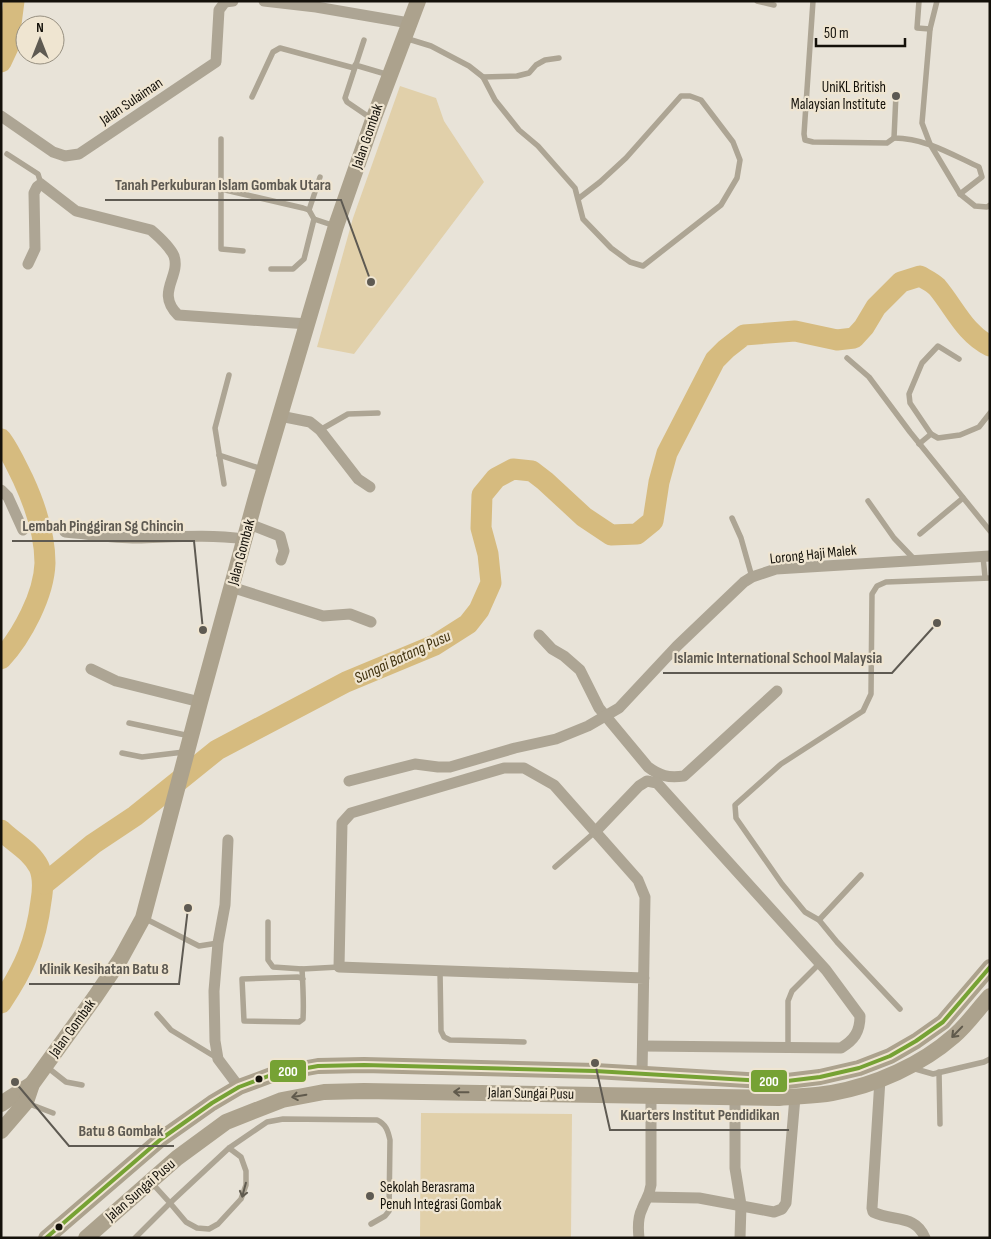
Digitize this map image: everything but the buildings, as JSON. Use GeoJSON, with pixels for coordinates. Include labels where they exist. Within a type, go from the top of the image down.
{"type":"FeatureCollection","features":[{"type":"Feature","properties":{"kind":"main road","name":"Jalan Gombak"},"geometry":{"type":"LineString","coordinates":[[1,1131],[14,1100],[32,1084],[45,1066],[120,960],[143,918],[231,587],[336,226],[389,75],[418,1]]}},
{"type":"Feature","properties":{"kind":"main road","name":"Jalan Sungai Pusu"},"geometry":{"type":"LineString","coordinates":[[46,1238],[161,1139],[212,1102],[239,1087],[274,1074],[318,1066],[364,1065],[642,1074],[779,1082],[820,1077],[859,1068],[890,1056],[943,1022],[990,967]]}},
{"type":"Feature","properties":{"kind":"main road","name":"Jalan Sungai Pusu"},"geometry":{"type":"LineString","coordinates":[[86,1238],[150,1180],[226,1122],[282,1100],[324,1092],[364,1091],[735,1098],[795,1097],[832,1093],[860,1087],[929,1056],[955,1035],[990,996]]}},
{"type":"Feature","properties":{"kind":"street","name":"Jalan Sulaiman"},"geometry":{"type":"LineString","coordinates":[[1,116],[53,152],[65,156],[79,154],[216,62],[219,10],[225,2],[232,1]]}},
{"type":"Feature","properties":{"kind":"street"},"geometry":{"type":"LineString","coordinates":[[264,1],[316,7],[406,30]]}},
{"type":"Feature","properties":{"kind":"street"},"geometry":{"type":"LineString","coordinates":[[28,264],[35,249],[34,193],[41,184],[76,211],[150,230],[158,236],[174,255],[168,294],[170,308],[178,315],[308,324]]}},
{"type":"Feature","properties":{"kind":"street"},"geometry":{"type":"LineString","coordinates":[[280,416],[310,422],[320,430],[358,479],[370,487]]}},
{"type":"Feature","properties":{"kind":"street"},"geometry":{"type":"LineString","coordinates":[[1,490],[8,497],[23,530]]}},
{"type":"Feature","properties":{"kind":"street"},"geometry":{"type":"LineString","coordinates":[[65,532],[135,538],[184,535],[229,537],[247,532],[280,536],[284,551],[281,560]]}},
{"type":"Feature","properties":{"kind":"street","name":"Lorong Haji Malek"},"geometry":{"type":"LineString","coordinates":[[349,782],[416,764],[450,767],[515,748],[556,739],[588,726],[619,708],[677,646],[744,582],[752,577],[776,569],[986,556]]}},
{"type":"Feature","properties":{"kind":"street"},"geometry":{"type":"LineString","coordinates":[[231,587],[323,616],[350,614],[371,622]]}},
{"type":"Feature","properties":{"kind":"street"},"geometry":{"type":"LineString","coordinates":[[539,635],[552,649],[564,656],[580,670],[604,715],[648,767],[658,775],[684,776],[777,691]]}},
{"type":"Feature","properties":{"kind":"street"},"geometry":{"type":"LineString","coordinates":[[91,669],[116,681],[200,702]]}},
{"type":"Feature","properties":{"kind":"street"},"geometry":{"type":"LineString","coordinates":[[642,1074],[643,1046],[644,978],[645,896],[638,880],[554,785],[524,768],[504,768],[351,813],[342,823],[339,967],[644,978]]}},
{"type":"Feature","properties":{"kind":"street"},"geometry":{"type":"LineString","coordinates":[[595,832],[639,786],[647,781],[657,783],[820,963],[860,1016],[858,1034],[841,1048],[643,1046]]}},
{"type":"Feature","properties":{"kind":"street"},"geometry":{"type":"LineString","coordinates":[[228,840],[225,905],[218,943],[214,991],[215,1041],[218,1058],[239,1087]]}},
{"type":"Feature","properties":{"kind":"street"},"geometry":{"type":"LineString","coordinates":[[880,1079],[873,1212],[918,1225],[925,1238]]}},
{"type":"Feature","properties":{"kind":"street"},"geometry":{"type":"LineString","coordinates":[[639,1238],[639,1220],[642,1208],[649,1197],[651,1179],[651,1095]]}},
{"type":"Feature","properties":{"kind":"street"},"geometry":{"type":"LineString","coordinates":[[649,1197],[700,1198],[774,1212],[782,1209],[786,1203],[795,1097]]}},
{"type":"Feature","properties":{"kind":"street"},"geometry":{"type":"LineString","coordinates":[[735,1098],[735,1168],[741,1205],[740,1238]]}},
{"type":"Feature","properties":{"kind":"lane"},"geometry":{"type":"LineString","coordinates":[[757,1],[774,5]]}},
{"type":"Feature","properties":{"kind":"lane"},"geometry":{"type":"LineString","coordinates":[[813,1],[805,140],[812,142],[886,143],[894,138],[908,138],[930,144],[979,167],[982,177],[960,194]]}},
{"type":"Feature","properties":{"kind":"lane"},"geometry":{"type":"LineString","coordinates":[[919,1],[918,28],[930,29]]}},
{"type":"Feature","properties":{"kind":"lane"},"geometry":{"type":"LineString","coordinates":[[937,1],[930,29],[922,123],[930,144],[960,194],[975,206],[987,207],[990,205]]}},
{"type":"Feature","properties":{"kind":"lane"},"geometry":{"type":"LineString","coordinates":[[406,30],[469,66],[483,77],[495,100],[519,130],[538,146],[575,188],[583,219],[611,248],[630,262],[643,266],[721,205],[737,178],[740,160],[733,142],[702,100],[690,96],[681,96],[626,158],[578,199]]}},
{"type":"Feature","properties":{"kind":"lane"},"geometry":{"type":"LineString","coordinates":[[364,40],[345,98],[347,102],[373,120]]}},
{"type":"Feature","properties":{"kind":"lane"},"geometry":{"type":"LineString","coordinates":[[252,97],[273,52],[280,48],[389,75]]}},
{"type":"Feature","properties":{"kind":"lane"},"geometry":{"type":"LineString","coordinates":[[483,77],[517,76],[529,73],[536,65],[545,60],[559,58]]}},
{"type":"Feature","properties":{"kind":"lane"},"geometry":{"type":"LineString","coordinates":[[894,138],[896,94]]}},
{"type":"Feature","properties":{"kind":"lane"},"geometry":{"type":"LineString","coordinates":[[221,139],[220,249],[242,251]]}},
{"type":"Feature","properties":{"kind":"lane"},"geometry":{"type":"LineString","coordinates":[[7,154],[38,174],[41,184]]}},
{"type":"Feature","properties":{"kind":"lane"},"geometry":{"type":"LineString","coordinates":[[309,210],[320,177]]}},
{"type":"Feature","properties":{"kind":"lane"},"geometry":{"type":"LineString","coordinates":[[221,189],[291,204],[309,210],[314,219],[336,226]]}},
{"type":"Feature","properties":{"kind":"lane"},"geometry":{"type":"LineString","coordinates":[[271,269],[292,269],[304,258],[314,219]]}},
{"type":"Feature","properties":{"kind":"lane"},"geometry":{"type":"LineString","coordinates":[[959,359],[938,346],[922,362],[909,394],[910,403],[931,434],[938,438],[960,435],[978,427],[990,413]]}},
{"type":"Feature","properties":{"kind":"lane"},"geometry":{"type":"LineString","coordinates":[[848,358],[869,377],[990,531]]}},
{"type":"Feature","properties":{"kind":"lane"},"geometry":{"type":"LineString","coordinates":[[224,484],[215,428],[229,375]]}},
{"type":"Feature","properties":{"kind":"lane"},"geometry":{"type":"LineString","coordinates":[[320,430],[348,414],[378,413]]}},
{"type":"Feature","properties":{"kind":"lane"},"geometry":{"type":"LineString","coordinates":[[920,444],[931,434]]}},
{"type":"Feature","properties":{"kind":"lane"},"geometry":{"type":"LineString","coordinates":[[219,456],[264,470]]}},
{"type":"Feature","properties":{"kind":"lane"},"geometry":{"type":"LineString","coordinates":[[920,534],[963,498]]}},
{"type":"Feature","properties":{"kind":"lane"},"geometry":{"type":"LineString","coordinates":[[868,501],[894,538],[915,560]]}},
{"type":"Feature","properties":{"kind":"lane"},"geometry":{"type":"LineString","coordinates":[[732,518],[741,538],[752,577]]}},
{"type":"Feature","properties":{"kind":"lane"},"geometry":{"type":"LineString","coordinates":[[900,1009],[836,942],[819,920],[805,912],[782,884],[736,818],[735,804],[781,764],[862,711],[871,694],[872,594],[877,586],[886,582],[987,577],[986,556]]}},
{"type":"Feature","properties":{"kind":"lane"},"geometry":{"type":"LineString","coordinates":[[129,723],[188,749]]}},
{"type":"Feature","properties":{"kind":"lane"},"geometry":{"type":"LineString","coordinates":[[122,754],[142,757],[188,749]]}},
{"type":"Feature","properties":{"kind":"lane"},"geometry":{"type":"LineString","coordinates":[[554,867],[595,832]]}},
{"type":"Feature","properties":{"kind":"lane"},"geometry":{"type":"LineString","coordinates":[[819,920],[861,875]]}},
{"type":"Feature","properties":{"kind":"lane"},"geometry":{"type":"LineString","coordinates":[[143,918],[198,946],[218,943]]}},
{"type":"Feature","properties":{"kind":"lane"},"geometry":{"type":"LineString","coordinates":[[268,922],[268,960],[273,967],[302,969],[339,967]]}},
{"type":"Feature","properties":{"kind":"lane"},"geometry":{"type":"LineString","coordinates":[[788,1047],[788,1000],[792,991],[820,963]]}},
{"type":"Feature","properties":{"kind":"lane"},"geometry":{"type":"LineString","coordinates":[[302,969],[303,979],[303,1020],[299,1022],[244,1021],[242,979],[298,977],[303,979]]}},
{"type":"Feature","properties":{"kind":"lane"},"geometry":{"type":"LineString","coordinates":[[440,971],[441,1032],[444,1037],[450,1040],[524,1042]]}},
{"type":"Feature","properties":{"kind":"lane"},"geometry":{"type":"LineString","coordinates":[[157,1014],[171,1030],[218,1058]]}},
{"type":"Feature","properties":{"kind":"lane"},"geometry":{"type":"LineString","coordinates":[[908,1067],[933,1074],[984,1062],[990,1058]]}},
{"type":"Feature","properties":{"kind":"lane"},"geometry":{"type":"LineString","coordinates":[[45,1066],[66,1082],[82,1085]]}},
{"type":"Feature","properties":{"kind":"lane"},"geometry":{"type":"LineString","coordinates":[[940,1072],[940,1124]]}},
{"type":"Feature","properties":{"kind":"lane"},"geometry":{"type":"LineString","coordinates":[[14,1100],[53,1113]]}},
{"type":"Feature","properties":{"kind":"lane"},"geometry":{"type":"LineString","coordinates":[[135,1238],[229,1148],[267,1122],[283,1119],[377,1120],[383,1123],[388,1131],[390,1140],[389,1211],[385,1216],[371,1224]]}},
{"type":"Feature","properties":{"kind":"lane"},"geometry":{"type":"LineString","coordinates":[[150,1180],[186,1222],[197,1228],[209,1229],[218,1224],[241,1199],[246,1185],[246,1171],[241,1157],[229,1148]]}},
{"type":"Feature","properties":{"kind":"path"},"geometry":{"type":"LineString","coordinates":[[23,530],[65,532]]}},
{"type":"Feature","properties":{"kind":"shaded area"},"geometry":{"type":"Polygon","coordinates":[[[400,86],[436,98],[444,121],[484,182],[354,354],[317,347],[353,218],[400,86]]]}},
{"type":"Feature","properties":{"kind":"shaded area"},"geometry":{"type":"Polygon","coordinates":[[[421,1113],[572,1114],[571,1238],[420,1238],[421,1113]]]}},
{"type":"Feature","properties":{"kind":"waterway"},"geometry":{"type":"LineString","coordinates":[[1,62],[8,47],[14,1]]}},
{"type":"Feature","properties":{"kind":"waterway","name":"Sungai Batang Pusu"},"geometry":{"type":"LineString","coordinates":[[44,884],[93,844],[135,816],[217,750],[346,682],[435,645],[468,624],[479,610],[491,583],[488,554],[481,528],[482,495],[496,478],[513,469],[532,471],[584,517],[611,535],[637,534],[653,521],[659,482],[667,453],[715,360],[744,335],[795,331],[837,340],[854,338],[864,327],[876,307],[901,282],[920,276],[937,287],[974,335],[990,346]]}},
{"type":"Feature","properties":{"kind":"waterway"},"geometry":{"type":"LineString","coordinates":[[1,439],[10,453],[32,499],[45,552],[44,575],[31,614],[17,639],[1,659]]}},
{"type":"Feature","properties":{"kind":"waterway"},"geometry":{"type":"LineString","coordinates":[[1,830],[27,851],[36,861],[41,871],[43,884],[39,916],[28,955],[1,1003]]}},
{"type":"Feature","properties":{"kind":"transit line","name":"200"},"geometry":{"type":"LineString","coordinates":[[46,1238],[161,1139],[212,1103],[239,1087],[274,1074],[318,1066],[364,1065],[595,1071],[779,1082],[820,1077],[859,1068],[890,1056],[916,1041],[943,1022],[990,967]]}},
{"type":"Feature","properties":{"kind":"place","name":"UniKL British Malaysian Institute"},"geometry":{"type":"Point","coordinates":[896,96]}},
{"type":"Feature","properties":{"kind":"place","name":"Tanah Perkuburan Islam Gombak Utara"},"geometry":{"type":"Point","coordinates":[371,282]}},
{"type":"Feature","properties":{"kind":"place","name":"Islamic International School Malaysia"},"geometry":{"type":"Point","coordinates":[937,623]}},
{"type":"Feature","properties":{"kind":"place","name":"Lembah Pinggiran Sg Chincin"},"geometry":{"type":"Point","coordinates":[203,630]}},
{"type":"Feature","properties":{"kind":"place","name":"Klinik Kesihatan Batu 8"},"geometry":{"type":"Point","coordinates":[188,908]}},
{"type":"Feature","properties":{"kind":"place","name":"Kuarters Institut Pendidikan"},"geometry":{"type":"Point","coordinates":[595,1063]}},
{"type":"Feature","properties":{"kind":"place","name":"Batu 8 Gombak"},"geometry":{"type":"Point","coordinates":[15,1082]}},
{"type":"Feature","properties":{"kind":"place","name":"Sekolah Berasrama Penuh Integrasi Gombak"},"geometry":{"type":"Point","coordinates":[370,1196]}}]}
